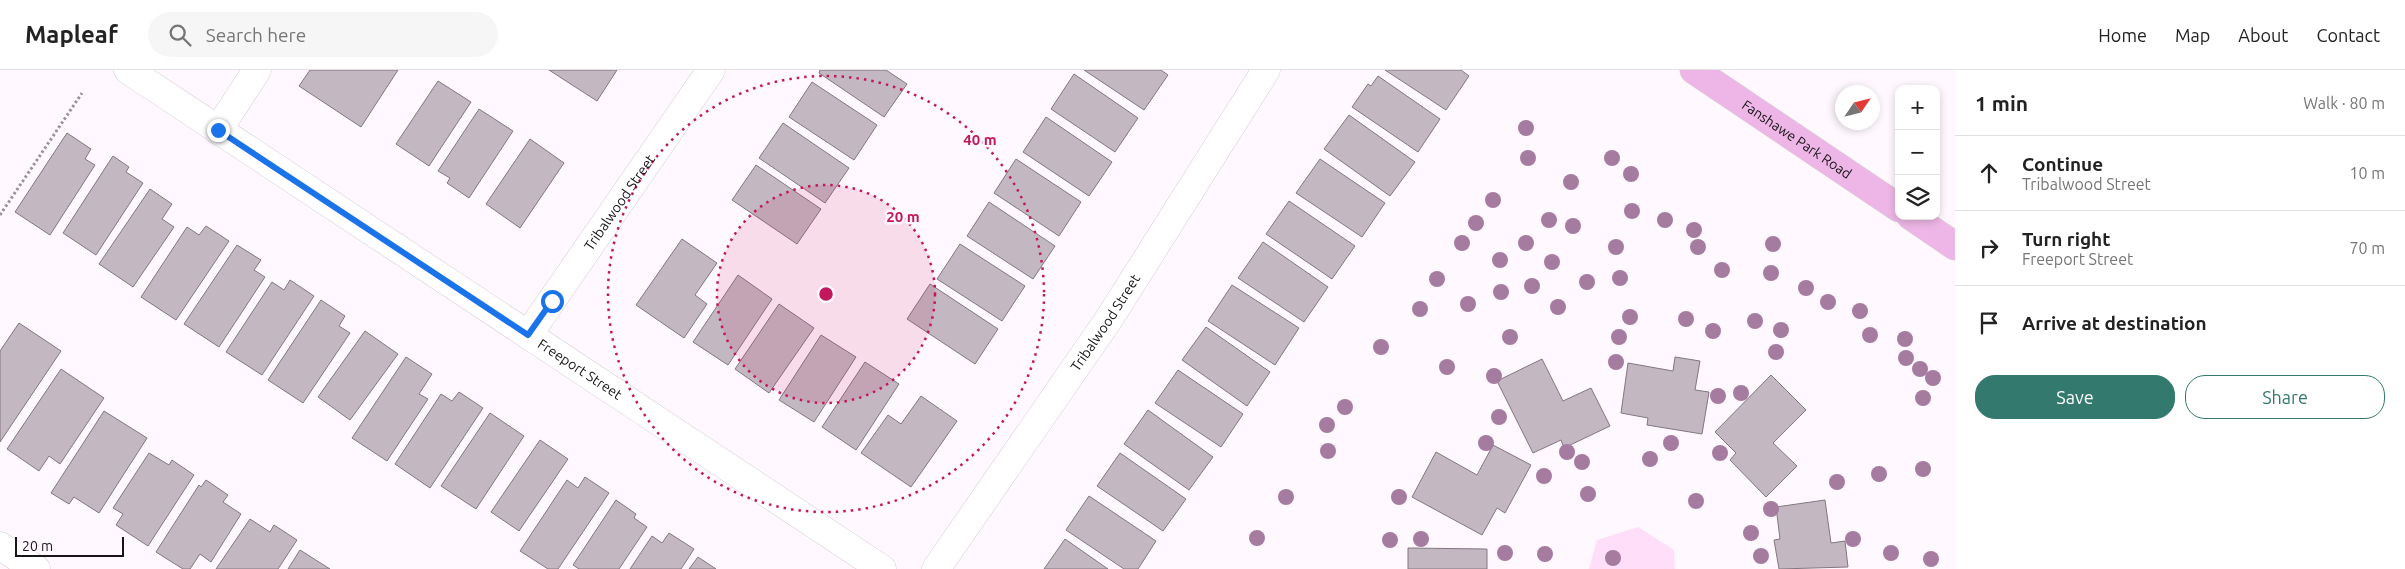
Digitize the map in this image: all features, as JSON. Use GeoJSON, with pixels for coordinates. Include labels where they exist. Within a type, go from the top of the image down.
{"type":"FeatureCollection","features":[{"type":"Feature","properties":{"kind":"main road","name":"Fanshawe Park Road"},"geometry":{"type":"LineString","coordinates":[[1694,70],[1895,205]]}},
{"type":"Feature","properties":{"kind":"main road"},"geometry":{"type":"LineString","coordinates":[[1917,220],[1955,246]]}},
{"type":"Feature","properties":{"kind":"street","name":"Freeport Street"},"geometry":{"type":"LineString","coordinates":[[128,70],[882,569]]}},
{"type":"Feature","properties":{"kind":"street"},"geometry":{"type":"LineString","coordinates":[[218,130],[257,70]]}},
{"type":"Feature","properties":{"kind":"street","name":"Tribalwood Street"},"geometry":{"type":"LineString","coordinates":[[528,335],[711,70]]}},
{"type":"Feature","properties":{"kind":"street","name":"Tribalwood Street"},"geometry":{"type":"LineString","coordinates":[[936,569],[1108,319],[1266,70]]}},
{"type":"Feature","properties":{"kind":"street"},"geometry":{"type":"LineString","coordinates":[[0,546],[36,569]]}},
{"type":"Feature","properties":{"kind":"path"},"geometry":{"type":"LineString","coordinates":[[0,215],[82,93]]}},
{"type":"Feature","properties":{"kind":"shaded area"},"geometry":{"type":"Polygon","coordinates":[[[1638,527],[1674,550],[1675,569],[1589,569],[1597,540],[1638,527]]]}},
{"type":"Feature","properties":{"kind":"building"},"geometry":{"type":"Polygon","coordinates":[[[310,70],[398,70],[361,127],[299,86],[310,70]]]}},
{"type":"Feature","properties":{"kind":"building"},"geometry":{"type":"Polygon","coordinates":[[[549,70],[617,70],[597,101],[549,70]]]}},
{"type":"Feature","properties":{"kind":"building"},"geometry":{"type":"Polygon","coordinates":[[[820,70],[886,70],[907,84],[884,117],[819,73],[820,70]]]}},
{"type":"Feature","properties":{"kind":"building"},"geometry":{"type":"Polygon","coordinates":[[[1084,70],[1161,70],[1168,75],[1144,110],[1084,70]]]}},
{"type":"Feature","properties":{"kind":"building"},"geometry":{"type":"Polygon","coordinates":[[[1385,70],[1461,70],[1469,76],[1446,110],[1385,70]]]}},
{"type":"Feature","properties":{"kind":"building"},"geometry":{"type":"Polygon","coordinates":[[[1074,74],[1138,118],[1115,152],[1051,109],[1074,74]]]}},
{"type":"Feature","properties":{"kind":"building"},"geometry":{"type":"Polygon","coordinates":[[[1378,76],[1440,119],[1418,152],[1352,107],[1368,84],[1371,86],[1378,76]]]}},
{"type":"Feature","properties":{"kind":"building"},"geometry":{"type":"Polygon","coordinates":[[[438,81],[471,102],[429,166],[396,144],[438,81]]]}},
{"type":"Feature","properties":{"kind":"building"},"geometry":{"type":"Polygon","coordinates":[[[812,82],[877,125],[854,160],[789,117],[812,82]]]}},
{"type":"Feature","properties":{"kind":"building"},"geometry":{"type":"Polygon","coordinates":[[[479,109],[513,131],[469,198],[447,183],[450,178],[438,171],[479,109]]]}},
{"type":"Feature","properties":{"kind":"building"},"geometry":{"type":"Polygon","coordinates":[[[1349,115],[1415,162],[1390,196],[1324,149],[1349,115]]]}},
{"type":"Feature","properties":{"kind":"building"},"geometry":{"type":"Polygon","coordinates":[[[1046,117],[1112,162],[1089,196],[1023,152],[1046,117]]]}},
{"type":"Feature","properties":{"kind":"building"},"geometry":{"type":"Polygon","coordinates":[[[783,123],[849,168],[825,203],[759,158],[783,123]]]}},
{"type":"Feature","properties":{"kind":"building"},"geometry":{"type":"Polygon","coordinates":[[[67,133],[91,149],[85,159],[95,165],[50,235],[15,212],[67,133]]]}},
{"type":"Feature","properties":{"kind":"building"},"geometry":{"type":"Polygon","coordinates":[[[530,139],[564,163],[520,228],[486,204],[530,139]]]}},
{"type":"Feature","properties":{"kind":"building"},"geometry":{"type":"Polygon","coordinates":[[[113,156],[129,167],[126,172],[143,183],[96,255],[63,233],[113,156]]]}},
{"type":"Feature","properties":{"kind":"building"},"geometry":{"type":"Polygon","coordinates":[[[1016,159],[1081,202],[1059,236],[994,193],[1016,159]]]}},
{"type":"Feature","properties":{"kind":"building"},"geometry":{"type":"Polygon","coordinates":[[[1320,159],[1385,203],[1362,237],[1296,193],[1320,159]]]}},
{"type":"Feature","properties":{"kind":"building"},"geometry":{"type":"Polygon","coordinates":[[[756,165],[821,209],[797,244],[732,200],[756,165]]]}},
{"type":"Feature","properties":{"kind":"building"},"geometry":{"type":"Polygon","coordinates":[[[150,189],[172,204],[162,219],[174,227],[133,287],[99,264],[150,189]]]}},
{"type":"Feature","properties":{"kind":"building"},"geometry":{"type":"Polygon","coordinates":[[[1289,201],[1355,246],[1332,279],[1266,234],[1289,201]]]}},
{"type":"Feature","properties":{"kind":"building"},"geometry":{"type":"Polygon","coordinates":[[[989,202],[1055,246],[1033,279],[967,236],[989,202]]]}},
{"type":"Feature","properties":{"kind":"building"},"geometry":{"type":"Polygon","coordinates":[[[206,226],[229,241],[176,320],[141,297],[187,227],[199,235],[206,226]]]}},
{"type":"Feature","properties":{"kind":"building"},"geometry":{"type":"Polygon","coordinates":[[[682,239],[717,263],[695,295],[707,304],[684,338],[636,305],[682,239]]]}},
{"type":"Feature","properties":{"kind":"building"},"geometry":{"type":"Polygon","coordinates":[[[1263,242],[1328,287],[1304,322],[1238,278],[1263,242]]]}},
{"type":"Feature","properties":{"kind":"building"},"geometry":{"type":"Polygon","coordinates":[[[960,244],[1025,286],[1002,321],[937,279],[960,244]]]}},
{"type":"Feature","properties":{"kind":"building"},"geometry":{"type":"Polygon","coordinates":[[[237,245],[261,260],[254,270],[265,277],[219,347],[184,324],[237,245]]]}},
{"type":"Feature","properties":{"kind":"building"},"geometry":{"type":"Polygon","coordinates":[[[738,275],[772,299],[728,365],[693,342],[738,275]]]}},
{"type":"Feature","properties":{"kind":"building"},"geometry":{"type":"Polygon","coordinates":[[[290,280],[314,296],[262,375],[226,352],[272,282],[284,290],[290,280]]]}},
{"type":"Feature","properties":{"kind":"building"},"geometry":{"type":"Polygon","coordinates":[[[930,284],[998,329],[975,364],[907,319],[930,284]]]}},
{"type":"Feature","properties":{"kind":"building"},"geometry":{"type":"Polygon","coordinates":[[[1232,285],[1299,328],[1275,365],[1208,321],[1232,285]]]}},
{"type":"Feature","properties":{"kind":"building"},"geometry":{"type":"Polygon","coordinates":[[[321,300],[345,316],[339,326],[350,333],[303,403],[268,380],[321,300]]]}},
{"type":"Feature","properties":{"kind":"building"},"geometry":{"type":"Polygon","coordinates":[[[779,304],[814,328],[769,393],[735,369],[779,304]]]}},
{"type":"Feature","properties":{"kind":"building"},"geometry":{"type":"Polygon","coordinates":[[[19,323],[61,351],[0,442],[0,351],[19,323]]]}},
{"type":"Feature","properties":{"kind":"building"},"geometry":{"type":"Polygon","coordinates":[[[1206,327],[1270,372],[1247,406],[1182,360],[1206,327]]]}},
{"type":"Feature","properties":{"kind":"building"},"geometry":{"type":"Polygon","coordinates":[[[365,331],[398,354],[350,420],[318,397],[365,331]]]}},
{"type":"Feature","properties":{"kind":"building"},"geometry":{"type":"Polygon","coordinates":[[[821,335],[856,357],[814,422],[779,400],[821,335]]]}},
{"type":"Feature","properties":{"kind":"building"},"geometry":{"type":"Polygon","coordinates":[[[406,357],[432,374],[419,394],[428,399],[387,461],[352,438],[406,357]]]}},
{"type":"Feature","properties":{"kind":"building"},"geometry":{"type":"Polygon","coordinates":[[[1675,357],[1700,361],[1695,390],[1709,392],[1702,434],[1647,425],[1648,418],[1621,413],[1628,363],[1673,371],[1675,357]]]}},
{"type":"Feature","properties":{"kind":"building"},"geometry":{"type":"Polygon","coordinates":[[[1542,359],[1563,401],[1591,388],[1610,426],[1564,448],[1561,440],[1533,453],[1497,381],[1542,359]]]}},
{"type":"Feature","properties":{"kind":"building"},"geometry":{"type":"Polygon","coordinates":[[[865,362],[899,384],[856,450],[822,427],[865,362]]]}},
{"type":"Feature","properties":{"kind":"building"},"geometry":{"type":"Polygon","coordinates":[[[61,369],[104,398],[60,464],[49,456],[39,471],[7,449],[61,369]]]}},
{"type":"Feature","properties":{"kind":"building"},"geometry":{"type":"Polygon","coordinates":[[[1178,370],[1243,414],[1221,447],[1155,403],[1178,370]]]}},
{"type":"Feature","properties":{"kind":"building"},"geometry":{"type":"Polygon","coordinates":[[[1771,375],[1806,410],[1773,443],[1797,466],[1766,497],[1730,460],[1736,453],[1715,432],[1771,375]]]}},
{"type":"Feature","properties":{"kind":"building"},"geometry":{"type":"Polygon","coordinates":[[[459,392],[483,408],[430,488],[395,464],[441,394],[452,401],[459,392]]]}},
{"type":"Feature","properties":{"kind":"building"},"geometry":{"type":"Polygon","coordinates":[[[921,396],[957,421],[911,487],[861,453],[888,415],[901,424],[921,396]]]}},
{"type":"Feature","properties":{"kind":"building"},"geometry":{"type":"Polygon","coordinates":[[[1148,410],[1213,457],[1189,490],[1124,444],[1148,410]]]}},
{"type":"Feature","properties":{"kind":"building"},"geometry":{"type":"Polygon","coordinates":[[[104,411],[147,438],[99,513],[74,497],[69,504],[51,493],[104,411]]]}},
{"type":"Feature","properties":{"kind":"building"},"geometry":{"type":"Polygon","coordinates":[[[490,413],[524,436],[476,509],[441,486],[490,413]]]}},
{"type":"Feature","properties":{"kind":"building"},"geometry":{"type":"Polygon","coordinates":[[[540,440],[568,459],[519,531],[491,512],[540,440]]]}},
{"type":"Feature","properties":{"kind":"building"},"geometry":{"type":"Polygon","coordinates":[[[1493,445],[1531,465],[1505,513],[1497,508],[1482,535],[1412,497],[1436,452],[1477,475],[1493,445]]]}},
{"type":"Feature","properties":{"kind":"building"},"geometry":{"type":"Polygon","coordinates":[[[149,453],[169,465],[172,460],[194,475],[148,546],[116,525],[123,514],[113,508],[149,453]]]}},
{"type":"Feature","properties":{"kind":"building"},"geometry":{"type":"Polygon","coordinates":[[[1120,453],[1186,499],[1163,531],[1097,486],[1120,453]]]}},
{"type":"Feature","properties":{"kind":"building"},"geometry":{"type":"Polygon","coordinates":[[[585,477],[609,493],[558,569],[548,569],[520,551],[567,480],[578,488],[585,477]]]}},
{"type":"Feature","properties":{"kind":"building"},"geometry":{"type":"Polygon","coordinates":[[[206,480],[228,495],[223,502],[241,514],[211,562],[200,554],[190,569],[183,569],[156,552],[199,485],[201,487],[206,480]]]}},
{"type":"Feature","properties":{"kind":"building"},"geometry":{"type":"Polygon","coordinates":[[[1089,496],[1156,541],[1138,569],[1124,569],[1066,530],[1089,496]]]}},
{"type":"Feature","properties":{"kind":"building"},"geometry":{"type":"Polygon","coordinates":[[[616,500],[636,514],[634,518],[647,527],[619,569],[579,569],[573,565],[616,500]]]}},
{"type":"Feature","properties":{"kind":"building"},"geometry":{"type":"Polygon","coordinates":[[[1825,500],[1831,543],[1845,541],[1848,567],[1779,569],[1774,540],[1780,539],[1776,507],[1825,500]]]}},
{"type":"Feature","properties":{"kind":"building"},"geometry":{"type":"Polygon","coordinates":[[[250,519],[270,532],[274,525],[297,540],[278,569],[216,569],[250,519]]]}},
{"type":"Feature","properties":{"kind":"building"},"geometry":{"type":"Polygon","coordinates":[[[669,533],[694,549],[681,569],[630,569],[652,536],[662,543],[669,533]]]}},
{"type":"Feature","properties":{"kind":"building"},"geometry":{"type":"Polygon","coordinates":[[[1065,539],[1108,569],[1044,569],[1065,539]]]}},
{"type":"Feature","properties":{"kind":"building"},"geometry":{"type":"Polygon","coordinates":[[[1408,548],[1487,549],[1487,569],[1408,569],[1408,548]]]}},
{"type":"Feature","properties":{"kind":"building"},"geometry":{"type":"Polygon","coordinates":[[[300,550],[330,569],[288,569],[300,550]]]}},
{"type":"Feature","properties":{"kind":"building"},"geometry":{"type":"Polygon","coordinates":[[[698,557],[716,569],[689,569],[698,557]]]}},
{"type":"Feature","properties":{"kind":"route"},"geometry":{"type":"LineString","coordinates":[[218,130],[528,335],[552,301]]}}]}
